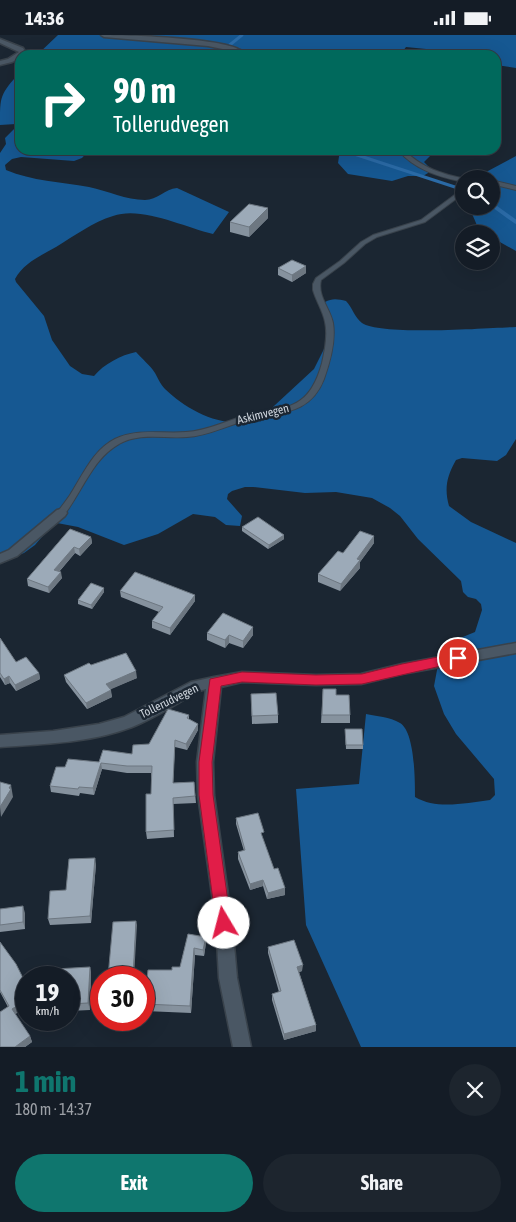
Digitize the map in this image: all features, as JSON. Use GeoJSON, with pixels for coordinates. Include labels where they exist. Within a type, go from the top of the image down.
{"type":"FeatureCollection","features":[{"type":"Feature","properties":{"kind":"street"},"geometry":{"type":"LineString","coordinates":[[104,35],[208,44],[237,49]]}},
{"type":"Feature","properties":{"kind":"street"},"geometry":{"type":"LineString","coordinates":[[0,41],[15,45],[22,50]]}},
{"type":"Feature","properties":{"kind":"street"},"geometry":{"type":"LineString","coordinates":[[0,63],[15,58]]}},
{"type":"Feature","properties":{"kind":"street","name":"Askimvegen"},"geometry":{"type":"LineString","coordinates":[[0,559],[13,553],[61,513]]}},
{"type":"Feature","properties":{"kind":"street","name":"Tollerudvegen"},"geometry":{"type":"LineString","coordinates":[[0,741],[53,737],[99,730],[128,722],[196,686],[214,682],[242,677],[316,680],[362,679],[402,669],[516,648]]}},
{"type":"Feature","properties":{"kind":"street"},"geometry":{"type":"LineString","coordinates":[[214,682],[205,762],[206,795],[224,923],[228,978],[242,1047]]}},
{"type":"Feature","properties":{"kind":"lane"},"geometry":{"type":"LineString","coordinates":[[237,49],[242,50]]}},
{"type":"Feature","properties":{"kind":"lane"},"geometry":{"type":"LineString","coordinates":[[405,155],[424,168],[444,177],[455,179]]}},
{"type":"Feature","properties":{"kind":"lane"},"geometry":{"type":"LineString","coordinates":[[500,184],[516,188]]}},
{"type":"Feature","properties":{"kind":"lane","name":"Askimvegen"},"geometry":{"type":"LineString","coordinates":[[61,513],[98,457],[106,449],[121,440],[142,434],[186,435],[205,432],[243,419],[287,409],[309,399],[321,378],[330,330],[316,287],[318,279],[342,262],[362,243],[375,236],[423,221],[455,197]]}},
{"type":"Feature","properties":{"kind":"shaded area"},"geometry":{"type":"Polygon","coordinates":[[[58,35],[516,35],[516,68],[501,66],[501,50],[436,50],[406,47],[404,50],[42,50],[58,35]]]}},
{"type":"Feature","properties":{"kind":"shaded area"},"geometry":{"type":"Polygon","coordinates":[[[15,78],[15,124],[0,125],[2,96],[15,78]]]}},
{"type":"Feature","properties":{"kind":"shaded area"},"geometry":{"type":"Polygon","coordinates":[[[15,128],[15,155],[85,155],[74,161],[21,157],[12,159],[5,165],[6,170],[16,174],[89,187],[138,200],[149,200],[177,188],[229,212],[213,234],[149,215],[124,214],[113,216],[98,222],[33,260],[19,273],[15,279],[16,282],[44,316],[52,340],[70,366],[82,374],[94,376],[113,361],[136,352],[153,370],[165,389],[185,405],[197,412],[222,421],[248,422],[261,418],[314,369],[333,331],[333,324],[323,308],[325,302],[335,299],[346,301],[362,323],[373,327],[412,330],[460,330],[516,327],[516,439],[506,455],[497,461],[462,458],[456,460],[450,471],[447,500],[449,506],[471,522],[516,543],[516,1047],[361,1047],[306,925],[296,789],[359,784],[366,714],[392,719],[405,728],[409,736],[413,757],[415,797],[432,803],[461,804],[490,800],[495,795],[494,779],[456,734],[444,714],[434,686],[441,649],[453,641],[475,632],[482,610],[481,604],[463,592],[461,581],[418,539],[400,516],[372,498],[336,492],[305,493],[245,487],[232,491],[228,494],[227,499],[242,516],[240,526],[226,525],[215,517],[193,514],[158,534],[124,545],[78,527],[57,523],[51,526],[35,545],[24,553],[0,562],[0,153],[6,144],[5,138],[15,128]]]}},
{"type":"Feature","properties":{"kind":"shaded area"},"geometry":{"type":"Polygon","coordinates":[[[339,155],[431,155],[424,162],[430,168],[428,173],[423,176],[408,176],[392,181],[348,174],[338,163],[339,155]]]}},
{"type":"Feature","properties":{"kind":"shaded area"},"geometry":{"type":"Polygon","coordinates":[[[516,156],[516,251],[500,242],[500,225],[477,225],[473,215],[500,215],[500,170],[490,170],[516,156]]]}},
{"type":"Feature","properties":{"kind":"building"},"geometry":{"type":"Polygon","coordinates":[[[249,204],[268,208],[249,227],[230,222],[249,204]]]}},
{"type":"Feature","properties":{"kind":"building"},"geometry":{"type":"Polygon","coordinates":[[[292,260],[306,266],[292,275],[278,268],[292,260]]]}},
{"type":"Feature","properties":{"kind":"building"},"geometry":{"type":"Polygon","coordinates":[[[258,517],[284,535],[269,545],[242,527],[258,517]]]}},
{"type":"Feature","properties":{"kind":"building"},"geometry":{"type":"Polygon","coordinates":[[[70,529],[91,537],[79,549],[74,547],[54,570],[61,572],[48,587],[27,579],[70,529]]]}},
{"type":"Feature","properties":{"kind":"building"},"geometry":{"type":"Polygon","coordinates":[[[360,531],[374,536],[357,559],[360,560],[341,584],[318,574],[338,551],[343,553],[360,531]]]}},
{"type":"Feature","properties":{"kind":"building"},"geometry":{"type":"Polygon","coordinates":[[[135,572],[195,595],[170,628],[152,621],[163,607],[120,591],[135,572]]]}},
{"type":"Feature","properties":{"kind":"building"},"geometry":{"type":"Polygon","coordinates":[[[91,583],[104,588],[91,605],[78,600],[91,583]]]}},
{"type":"Feature","properties":{"kind":"building"},"geometry":{"type":"Polygon","coordinates":[[[223,613],[253,627],[243,641],[229,635],[225,640],[207,633],[223,613]]]}},
{"type":"Feature","properties":{"kind":"building"},"geometry":{"type":"Polygon","coordinates":[[[0,638],[16,662],[26,657],[39,673],[15,685],[9,676],[4,679],[0,673],[0,638]]]}},
{"type":"Feature","properties":{"kind":"building"},"geometry":{"type":"Polygon","coordinates":[[[126,653],[136,671],[106,684],[111,690],[86,703],[64,675],[89,663],[91,665],[126,653]]]}},
{"type":"Feature","properties":{"kind":"building"},"geometry":{"type":"Polygon","coordinates":[[[323,689],[336,689],[336,695],[349,695],[350,715],[322,715],[323,689]]]}},
{"type":"Feature","properties":{"kind":"building"},"geometry":{"type":"Polygon","coordinates":[[[276,693],[278,715],[252,716],[251,694],[276,693]]]}},
{"type":"Feature","properties":{"kind":"building"},"geometry":{"type":"Polygon","coordinates":[[[168,709],[189,715],[187,718],[198,724],[186,744],[175,740],[173,783],[194,782],[195,796],[173,798],[174,830],[146,832],[146,794],[151,794],[152,766],[101,763],[93,788],[79,787],[78,789],[50,786],[56,767],[65,767],[68,759],[99,762],[103,750],[132,754],[133,745],[149,744],[168,709]]]}},
{"type":"Feature","properties":{"kind":"building"},"geometry":{"type":"Polygon","coordinates":[[[345,729],[362,729],[363,745],[346,745],[345,729]]]}},
{"type":"Feature","properties":{"kind":"building"},"geometry":{"type":"Polygon","coordinates":[[[0,782],[11,785],[9,788],[11,789],[0,807],[0,782]]]}},
{"type":"Feature","properties":{"kind":"building"},"geometry":{"type":"Polygon","coordinates":[[[258,813],[264,832],[261,833],[274,869],[278,868],[285,888],[268,893],[263,880],[250,884],[238,852],[245,850],[236,818],[258,813]]]}},
{"type":"Feature","properties":{"kind":"building"},"geometry":{"type":"Polygon","coordinates":[[[95,858],[90,916],[48,919],[50,891],[66,890],[69,859],[95,858]]]}},
{"type":"Feature","properties":{"kind":"building"},"geometry":{"type":"Polygon","coordinates":[[[23,906],[23,922],[0,925],[0,909],[23,906]]]}},
{"type":"Feature","properties":{"kind":"building"},"geometry":{"type":"Polygon","coordinates":[[[136,921],[134,966],[109,966],[113,922],[136,921]]]}},
{"type":"Feature","properties":{"kind":"building"},"geometry":{"type":"Polygon","coordinates":[[[188,934],[206,937],[203,950],[194,948],[190,1006],[155,1004],[155,970],[172,970],[172,967],[180,967],[188,934]]]}},
{"type":"Feature","properties":{"kind":"building"},"geometry":{"type":"Polygon","coordinates":[[[294,940],[303,965],[297,967],[316,1025],[284,1034],[272,994],[281,991],[268,947],[294,940]]]}},
{"type":"Feature","properties":{"kind":"building"},"geometry":{"type":"Polygon","coordinates":[[[0,942],[17,966],[15,966],[15,1007],[12,1009],[15,1014],[15,1031],[27,1031],[30,1036],[15,1047],[0,1047],[0,1012],[9,1006],[0,990],[0,942]]]}},
{"type":"Feature","properties":{"kind":"building"},"geometry":{"type":"Polygon","coordinates":[[[90,967],[88,1003],[80,1003],[80,968],[90,967]]]}},
{"type":"Feature","properties":{"kind":"waterway"},"geometry":{"type":"LineString","coordinates":[[227,50],[226,48],[242,35]]}},
{"type":"Feature","properties":{"kind":"waterway"},"geometry":{"type":"LineString","coordinates":[[357,155],[455,187]]}},
{"type":"Feature","properties":{"kind":"waterway"},"geometry":{"type":"LineString","coordinates":[[500,210],[516,222]]}},
{"type":"Feature","properties":{"kind":"route"},"geometry":{"type":"LineString","coordinates":[[224,923],[206,795],[205,762],[214,682],[242,677],[316,680],[362,679],[458,658]]}}]}
